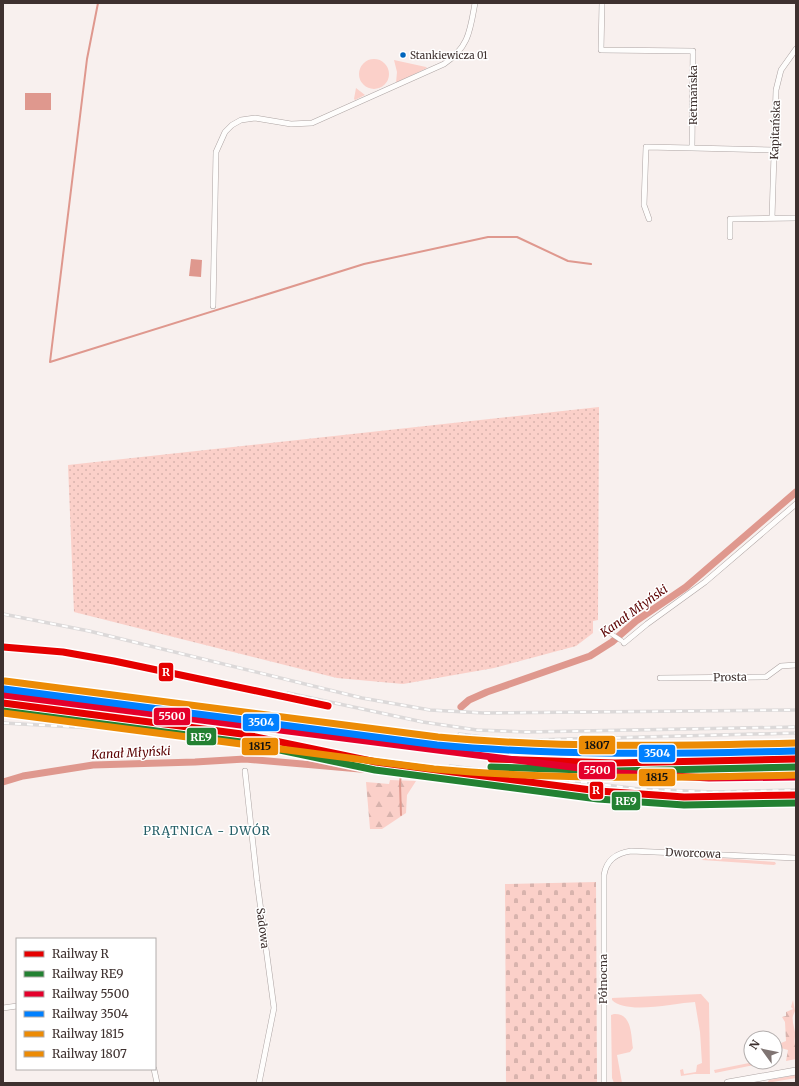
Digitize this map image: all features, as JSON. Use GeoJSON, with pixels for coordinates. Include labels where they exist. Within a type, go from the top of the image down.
{"type":"FeatureCollection","features":[{"type":"Feature","properties":{"kind":"street"},"geometry":{"type":"LineString","coordinates":[[213,306],[216,159],[217,146],[225,132],[237,122],[251,118],[291,124],[320,121],[444,64],[455,56],[466,42],[475,3]]}},
{"type":"Feature","properties":{"kind":"street","name":"Retmańska"},"geometry":{"type":"LineString","coordinates":[[602,3],[601,50],[693,51],[692,148]]}},
{"type":"Feature","properties":{"kind":"street","name":"Kapitańska"},"geometry":{"type":"LineString","coordinates":[[772,218],[777,84],[783,66],[796,49]]}},
{"type":"Feature","properties":{"kind":"street"},"geometry":{"type":"LineString","coordinates":[[649,219],[644,205],[646,147],[774,150]]}},
{"type":"Feature","properties":{"kind":"street"},"geometry":{"type":"LineString","coordinates":[[730,237],[730,219],[796,218]]}},
{"type":"Feature","properties":{"kind":"street"},"geometry":{"type":"LineString","coordinates":[[610,633],[623,642],[705,582],[796,504]]}},
{"type":"Feature","properties":{"kind":"street","name":"Prosta"},"geometry":{"type":"LineString","coordinates":[[660,678],[766,677],[781,666],[796,665]]}},
{"type":"Feature","properties":{"kind":"street","name":"Sadowa"},"geometry":{"type":"LineString","coordinates":[[245,771],[256,874],[274,1008],[259,1083]]}},
{"type":"Feature","properties":{"kind":"street","name":"Dworcowa"},"geometry":{"type":"LineString","coordinates":[[604,875],[606,866],[611,859],[621,853],[631,851],[796,858]]}},
{"type":"Feature","properties":{"kind":"street","name":"Północna"},"geometry":{"type":"LineString","coordinates":[[604,875],[604,1083]]}},
{"type":"Feature","properties":{"kind":"street"},"geometry":{"type":"LineString","coordinates":[[3,1008],[16,1006]]}},
{"type":"Feature","properties":{"kind":"street"},"geometry":{"type":"LineString","coordinates":[[154,1070],[157,1083]]}},
{"type":"Feature","properties":{"kind":"street"},"geometry":{"type":"LineString","coordinates":[[728,1083],[796,1071]]}},
{"type":"Feature","properties":{"kind":"green space"},"geometry":{"type":"Polygon","coordinates":[[[374,59],[385,63],[389,74],[385,85],[374,89],[363,85],[359,74],[363,63],[374,59]]]}},
{"type":"Feature","properties":{"kind":"green space"},"geometry":{"type":"Polygon","coordinates":[[[394,60],[427,68],[396,83],[397,72],[394,60]]]}},
{"type":"Feature","properties":{"kind":"green space"},"geometry":{"type":"Polygon","coordinates":[[[356,88],[365,95],[355,100],[354,99],[356,88]]]}},
{"type":"Feature","properties":{"kind":"green space"},"geometry":{"type":"Polygon","coordinates":[[[599,407],[598,620],[593,621],[593,633],[576,646],[494,668],[403,684],[337,678],[74,612],[68,465],[599,407]]]}},
{"type":"Feature","properties":{"kind":"green space"},"geometry":{"type":"Polygon","coordinates":[[[390,780],[416,781],[407,795],[406,813],[382,829],[370,829],[366,782],[389,784],[390,780]]]}},
{"type":"Feature","properties":{"kind":"green space"},"geometry":{"type":"Polygon","coordinates":[[[706,857],[775,862],[776,864],[702,860],[706,857]]]}},
{"type":"Feature","properties":{"kind":"green space"},"geometry":{"type":"Polygon","coordinates":[[[596,882],[597,1083],[506,1083],[505,884],[596,882]]]}},
{"type":"Feature","properties":{"kind":"green space"},"geometry":{"type":"Polygon","coordinates":[[[701,994],[709,1003],[710,1074],[681,1076],[680,1070],[683,1069],[684,1074],[696,1072],[697,1065],[702,1063],[700,1032],[695,1002],[651,1007],[628,1007],[612,1000],[612,998],[701,994]]]}},
{"type":"Feature","properties":{"kind":"green space"},"geometry":{"type":"Polygon","coordinates":[[[793,1000],[795,1011],[792,1018],[796,1037],[796,1047],[791,1022],[793,1009],[791,1007],[793,1000]]]}},
{"type":"Feature","properties":{"kind":"green space"},"geometry":{"type":"Polygon","coordinates":[[[793,1009],[796,1059],[786,1061],[788,1050],[783,1049],[783,1042],[786,1041],[785,1022],[782,1017],[786,1016],[786,1012],[793,1009]]]}},
{"type":"Feature","properties":{"kind":"green space"},"geometry":{"type":"Polygon","coordinates":[[[614,1014],[624,1017],[630,1026],[633,1048],[630,1052],[617,1055],[622,1083],[614,1083],[612,1078],[611,1015],[614,1014]]]}},
{"type":"Feature","properties":{"kind":"green space"},"geometry":{"type":"Polygon","coordinates":[[[743,1064],[743,1067],[715,1073],[714,1070],[743,1064]]]}},
{"type":"Feature","properties":{"kind":"green space"},"geometry":{"type":"Polygon","coordinates":[[[796,1075],[796,1078],[767,1083],[769,1080],[796,1075]]]}},
{"type":"Feature","properties":{"kind":"shaded area"},"geometry":{"type":"Polygon","coordinates":[[[25,93],[51,93],[51,110],[25,110],[25,93]]]}},
{"type":"Feature","properties":{"kind":"shaded area"},"geometry":{"type":"Polygon","coordinates":[[[191,259],[202,260],[201,277],[189,276],[191,259]]]}},
{"type":"Feature","properties":{"kind":"waterway"},"geometry":{"type":"LineString","coordinates":[[98,3],[87,59],[50,362],[364,264],[488,237],[517,237],[568,261],[591,264]]}},
{"type":"Feature","properties":{"kind":"waterway","name":"Kanał Młyński"},"geometry":{"type":"LineString","coordinates":[[461,707],[469,700],[487,692],[590,656],[612,642],[636,621],[686,587],[796,492]]}},
{"type":"Feature","properties":{"kind":"waterway","name":"Kanał Młyński"},"geometry":{"type":"LineString","coordinates":[[3,782],[23,776],[93,765],[245,759],[394,772],[405,771]]}},
{"type":"Feature","properties":{"kind":"waterway"},"geometry":{"type":"LineString","coordinates":[[401,772],[401,815]]}},
{"type":"Feature","properties":{"kind":"railway"},"geometry":{"type":"LineString","coordinates":[[3,614],[89,631],[362,698],[430,710],[484,713],[796,710]]}},
{"type":"Feature","properties":{"kind":"railway"},"geometry":{"type":"LineString","coordinates":[[288,693],[423,722],[477,730],[527,732],[796,727]]}},
{"type":"Feature","properties":{"kind":"railway"},"geometry":{"type":"LineString","coordinates":[[3,723],[184,733],[320,750]]}},
{"type":"Feature","properties":{"kind":"railway"},"geometry":{"type":"LineString","coordinates":[[459,734],[498,739],[533,740],[796,733]]}},
{"type":"Feature","properties":{"kind":"railway"},"geometry":{"type":"LineString","coordinates":[[450,766],[639,789],[714,792],[796,790]]}},
{"type":"Feature","properties":{"kind":"rail line","name":"R"},"geometry":{"type":"LineString","coordinates":[[3,647],[63,652],[114,661],[328,706]]}},
{"type":"Feature","properties":{"kind":"rail line","name":"1807"},"geometry":{"type":"LineString","coordinates":[[5,681],[438,737],[483,741],[572,745],[796,743]]}},
{"type":"Feature","properties":{"kind":"rail line","name":"3504"},"geometry":{"type":"LineString","coordinates":[[4,689],[437,745],[482,749],[572,753],[796,751]]}},
{"type":"Feature","properties":{"kind":"rail line","name":"5500"},"geometry":{"type":"LineString","coordinates":[[4,695],[619,773],[709,778],[796,777]]}},
{"type":"Feature","properties":{"kind":"rail line","name":"R"},"geometry":{"type":"LineString","coordinates":[[3,703],[242,734],[376,762],[599,791],[684,797],[796,795]]}},
{"type":"Feature","properties":{"kind":"rail line","name":"RE9"},"geometry":{"type":"LineString","coordinates":[[3,711],[241,742],[375,770],[598,799],[684,805],[796,803]]}},
{"type":"Feature","properties":{"kind":"rail line","name":"1815"},"geometry":{"type":"LineString","coordinates":[[3,713],[434,769],[479,773],[570,777],[796,775]]}},
{"type":"Feature","properties":{"kind":"rail line","name":"R"},"geometry":{"type":"LineString","coordinates":[[491,759],[615,763],[796,759]]}},
{"type":"Feature","properties":{"kind":"rail line","name":"RE9"},"geometry":{"type":"LineString","coordinates":[[491,767],[615,771],[796,767]]}},
{"type":"Feature","properties":{"kind":"place","name":"Stankiewicza 01"},"geometry":{"type":"Point","coordinates":[403,55]}},
{"type":"Feature","properties":{"kind":"district","name":"PRĄTNICA - DWÓR"},"geometry":{"type":"Point","coordinates":[207,831]}}]}
